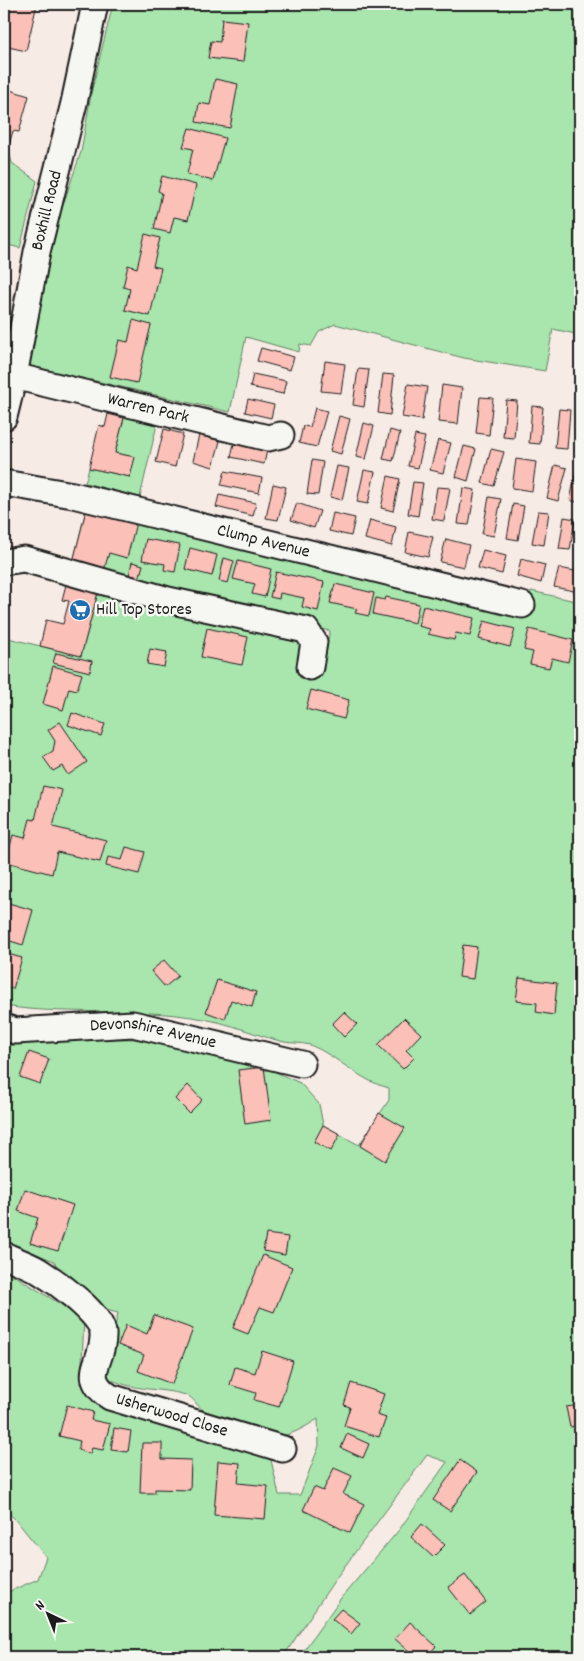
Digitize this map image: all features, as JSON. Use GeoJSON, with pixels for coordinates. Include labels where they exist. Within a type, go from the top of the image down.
{"type":"FeatureCollection","features":[{"type":"Feature","properties":{"kind":"street","name":"Boxhill Road"},"geometry":{"type":"LineString","coordinates":[[4,417],[14,376],[37,252],[74,103],[95,4]]}},
{"type":"Feature","properties":{"kind":"street","name":"Warren Park"},"geometry":{"type":"LineString","coordinates":[[14,376],[268,438],[282,436]]}},
{"type":"Feature","properties":{"kind":"street","name":"Clump Avenue"},"geometry":{"type":"LineString","coordinates":[[4,483],[74,496],[522,605]]}},
{"type":"Feature","properties":{"kind":"street"},"geometry":{"type":"LineString","coordinates":[[4,562],[24,559],[168,600],[306,630],[314,642],[310,667]]}},
{"type":"Feature","properties":{"kind":"street","name":"Devonshire Avenue"},"geometry":{"type":"LineString","coordinates":[[4,1027],[15,1031],[133,1024],[302,1064]]}},
{"type":"Feature","properties":{"kind":"street","name":"Usherwood Close"},"geometry":{"type":"LineString","coordinates":[[4,1255],[41,1272],[96,1316],[103,1333],[93,1378],[98,1389],[110,1397],[283,1449]]}},
{"type":"Feature","properties":{"kind":"green space"},"geometry":{"type":"Polygon","coordinates":[[[113,4],[580,4],[580,335],[553,329],[545,371],[464,358],[335,324],[319,332],[311,346],[300,344],[299,352],[246,337],[230,412],[26,365],[38,292],[61,211],[81,152],[92,89],[113,4]]]}},
{"type":"Feature","properties":{"kind":"green space"},"geometry":{"type":"Polygon","coordinates":[[[4,147],[8,148],[12,163],[37,181],[20,248],[4,244],[4,147]]]}},
{"type":"Feature","properties":{"kind":"green space"},"geometry":{"type":"Polygon","coordinates":[[[134,415],[158,420],[140,497],[85,483],[89,468],[130,477],[134,457],[115,453],[124,418],[134,415]]]}},
{"type":"Feature","properties":{"kind":"green space"},"geometry":{"type":"Polygon","coordinates":[[[87,506],[524,614],[531,591],[580,602],[580,1657],[299,1657],[341,1598],[399,1530],[447,1462],[427,1455],[336,1578],[283,1657],[4,1657],[4,1599],[8,1592],[38,1579],[46,1557],[16,1520],[4,1509],[4,1269],[84,1319],[81,1384],[105,1404],[240,1445],[271,1460],[279,1495],[300,1495],[319,1446],[318,1419],[290,1434],[274,1435],[242,1426],[209,1413],[186,1395],[125,1385],[104,1376],[118,1313],[110,1311],[67,1284],[54,1261],[4,1241],[4,1037],[133,1039],[206,1051],[264,1067],[300,1083],[319,1104],[323,1125],[359,1145],[389,1100],[389,1088],[368,1080],[330,1055],[310,1045],[283,1042],[218,1022],[164,1014],[57,1011],[4,1006],[4,637],[81,656],[100,585],[302,640],[299,671],[318,678],[330,631],[258,614],[73,562],[87,506]]]}},
{"type":"Feature","properties":{"kind":"building"},"geometry":{"type":"Polygon","coordinates":[[[4,4],[37,4],[26,51],[4,46],[4,4]]]}},
{"type":"Feature","properties":{"kind":"building"},"geometry":{"type":"Polygon","coordinates":[[[222,19],[248,22],[243,62],[208,58],[211,41],[220,42],[222,19]]]}},
{"type":"Feature","properties":{"kind":"building"},"geometry":{"type":"Polygon","coordinates":[[[215,79],[238,84],[230,128],[196,122],[199,103],[210,105],[215,79]]]}},
{"type":"Feature","properties":{"kind":"building"},"geometry":{"type":"Polygon","coordinates":[[[10,90],[29,96],[19,132],[13,131],[8,148],[4,147],[4,104],[6,105],[10,90]]]}},
{"type":"Feature","properties":{"kind":"building"},"geometry":{"type":"Polygon","coordinates":[[[189,128],[225,138],[213,181],[187,174],[193,149],[183,147],[189,128]]]}},
{"type":"Feature","properties":{"kind":"building"},"geometry":{"type":"Polygon","coordinates":[[[162,176],[196,185],[188,220],[174,217],[170,233],[154,229],[162,193],[158,191],[162,176]]]}},
{"type":"Feature","properties":{"kind":"building"},"geometry":{"type":"Polygon","coordinates":[[[145,234],[160,238],[153,266],[161,268],[150,316],[125,310],[130,289],[123,287],[128,265],[137,268],[145,234]]]}},
{"type":"Feature","properties":{"kind":"building"},"geometry":{"type":"Polygon","coordinates":[[[133,320],[151,325],[137,383],[110,377],[119,340],[128,342],[133,320]]]}},
{"type":"Feature","properties":{"kind":"building"},"geometry":{"type":"Polygon","coordinates":[[[261,348],[294,357],[290,370],[257,361],[261,348]]]}},
{"type":"Feature","properties":{"kind":"building"},"geometry":{"type":"Polygon","coordinates":[[[325,361],[345,364],[341,393],[321,391],[325,361]]]}},
{"type":"Feature","properties":{"kind":"building"},"geometry":{"type":"Polygon","coordinates":[[[358,369],[369,370],[364,407],[353,405],[358,369]]]}},
{"type":"Feature","properties":{"kind":"building"},"geometry":{"type":"Polygon","coordinates":[[[253,374],[286,381],[283,394],[250,387],[253,374]]]}},
{"type":"Feature","properties":{"kind":"building"},"geometry":{"type":"Polygon","coordinates":[[[383,374],[394,375],[390,415],[378,413],[383,374]]]}},
{"type":"Feature","properties":{"kind":"building"},"geometry":{"type":"Polygon","coordinates":[[[408,384],[427,387],[422,420],[402,417],[408,384]]]}},
{"type":"Feature","properties":{"kind":"building"},"geometry":{"type":"Polygon","coordinates":[[[442,385],[462,388],[458,424],[438,422],[442,385]]]}},
{"type":"Feature","properties":{"kind":"building"},"geometry":{"type":"Polygon","coordinates":[[[480,397],[493,398],[489,435],[476,433],[480,397]]]}},
{"type":"Feature","properties":{"kind":"building"},"geometry":{"type":"Polygon","coordinates":[[[248,399],[274,405],[271,418],[245,412],[248,399]]]}},
{"type":"Feature","properties":{"kind":"building"},"geometry":{"type":"Polygon","coordinates":[[[506,400],[517,401],[514,438],[503,437],[506,400]]]}},
{"type":"Feature","properties":{"kind":"building"},"geometry":{"type":"Polygon","coordinates":[[[532,406],[543,407],[540,444],[529,443],[532,406]]]}},
{"type":"Feature","properties":{"kind":"building"},"geometry":{"type":"Polygon","coordinates":[[[315,408],[327,411],[317,447],[299,443],[303,426],[310,427],[315,408]]]}},
{"type":"Feature","properties":{"kind":"building"},"geometry":{"type":"Polygon","coordinates":[[[559,409],[570,410],[567,449],[555,448],[559,409]]]}},
{"type":"Feature","properties":{"kind":"building"},"geometry":{"type":"Polygon","coordinates":[[[108,414],[124,418],[115,453],[135,457],[130,477],[89,468],[99,425],[105,427],[108,414]]]}},
{"type":"Feature","properties":{"kind":"building"},"geometry":{"type":"Polygon","coordinates":[[[339,416],[350,419],[341,454],[330,451],[339,416]]]}},
{"type":"Feature","properties":{"kind":"building"},"geometry":{"type":"Polygon","coordinates":[[[364,423],[374,426],[366,459],[356,457],[364,423]]]}},
{"type":"Feature","properties":{"kind":"building"},"geometry":{"type":"Polygon","coordinates":[[[164,429],[183,434],[175,467],[156,462],[164,429]]]}},
{"type":"Feature","properties":{"kind":"building"},"geometry":{"type":"Polygon","coordinates":[[[390,430],[400,433],[393,461],[383,459],[390,430]]]}},
{"type":"Feature","properties":{"kind":"building"},"geometry":{"type":"Polygon","coordinates":[[[199,435],[220,441],[213,467],[193,461],[199,435]]]}},
{"type":"Feature","properties":{"kind":"building"},"geometry":{"type":"Polygon","coordinates":[[[415,435],[425,437],[418,468],[408,466],[415,435]]]}},
{"type":"Feature","properties":{"kind":"building"},"geometry":{"type":"Polygon","coordinates":[[[438,440],[451,443],[443,473],[430,470],[438,440]]]}},
{"type":"Feature","properties":{"kind":"building"},"geometry":{"type":"Polygon","coordinates":[[[234,443],[267,450],[264,464],[231,457],[234,443]]]}},
{"type":"Feature","properties":{"kind":"building"},"geometry":{"type":"Polygon","coordinates":[[[464,446],[476,449],[468,481],[456,477],[464,446]]]}},
{"type":"Feature","properties":{"kind":"building"},"geometry":{"type":"Polygon","coordinates":[[[491,449],[504,452],[494,486],[482,483],[491,449]]]}},
{"type":"Feature","properties":{"kind":"building"},"geometry":{"type":"Polygon","coordinates":[[[516,459],[536,462],[532,491],[512,488],[516,459]]]}},
{"type":"Feature","properties":{"kind":"building"},"geometry":{"type":"Polygon","coordinates":[[[312,460],[323,462],[318,495],[307,494],[312,460]]]}},
{"type":"Feature","properties":{"kind":"building"},"geometry":{"type":"Polygon","coordinates":[[[555,465],[567,468],[558,501],[547,498],[555,465]]]}},
{"type":"Feature","properties":{"kind":"building"},"geometry":{"type":"Polygon","coordinates":[[[337,466],[349,468],[342,500],[330,497],[337,466]]]}},
{"type":"Feature","properties":{"kind":"building"},"geometry":{"type":"Polygon","coordinates":[[[577,467],[580,468],[580,503],[570,500],[577,467]]]}},
{"type":"Feature","properties":{"kind":"building"},"geometry":{"type":"Polygon","coordinates":[[[364,470],[375,472],[368,504],[357,502],[364,470]]]}},
{"type":"Feature","properties":{"kind":"building"},"geometry":{"type":"Polygon","coordinates":[[[225,471],[262,478],[259,493],[221,485],[225,471]]]}},
{"type":"Feature","properties":{"kind":"building"},"geometry":{"type":"Polygon","coordinates":[[[388,476],[400,479],[393,511],[381,508],[388,476]]]}},
{"type":"Feature","properties":{"kind":"building"},"geometry":{"type":"Polygon","coordinates":[[[413,482],[423,483],[418,516],[408,514],[413,482]]]}},
{"type":"Feature","properties":{"kind":"building"},"geometry":{"type":"Polygon","coordinates":[[[273,484],[286,487],[278,520],[266,518],[273,484]]]}},
{"type":"Feature","properties":{"kind":"building"},"geometry":{"type":"Polygon","coordinates":[[[437,487],[450,488],[444,521],[432,519],[437,487]]]}},
{"type":"Feature","properties":{"kind":"building"},"geometry":{"type":"Polygon","coordinates":[[[463,488],[475,490],[469,525],[458,524],[463,488]]]}},
{"type":"Feature","properties":{"kind":"building"},"geometry":{"type":"Polygon","coordinates":[[[219,495],[256,503],[253,516],[216,507],[219,495]]]}},
{"type":"Feature","properties":{"kind":"building"},"geometry":{"type":"Polygon","coordinates":[[[489,497],[501,499],[494,536],[482,534],[489,497]]]}},
{"type":"Feature","properties":{"kind":"building"},"geometry":{"type":"Polygon","coordinates":[[[297,503],[320,511],[314,528],[291,520],[297,503]]]}},
{"type":"Feature","properties":{"kind":"building"},"geometry":{"type":"Polygon","coordinates":[[[513,504],[524,506],[518,540],[507,538],[513,504]]]}},
{"type":"Feature","properties":{"kind":"building"},"geometry":{"type":"Polygon","coordinates":[[[87,506],[137,519],[127,558],[109,553],[104,570],[73,562],[87,506]]]}},
{"type":"Feature","properties":{"kind":"building"},"geometry":{"type":"Polygon","coordinates":[[[538,511],[549,512],[544,545],[532,543],[538,511]]]}},
{"type":"Feature","properties":{"kind":"building"},"geometry":{"type":"Polygon","coordinates":[[[333,513],[355,518],[351,536],[329,531],[333,513]]]}},
{"type":"Feature","properties":{"kind":"building"},"geometry":{"type":"Polygon","coordinates":[[[564,517],[575,519],[570,550],[559,549],[564,517]]]}},
{"type":"Feature","properties":{"kind":"building"},"geometry":{"type":"Polygon","coordinates":[[[370,520],[396,527],[392,546],[365,539],[370,520]]]}},
{"type":"Feature","properties":{"kind":"building"},"geometry":{"type":"Polygon","coordinates":[[[409,532],[433,537],[428,557],[405,552],[409,532]]]}},
{"type":"Feature","properties":{"kind":"building"},"geometry":{"type":"Polygon","coordinates":[[[146,539],[180,545],[175,572],[164,570],[165,564],[142,560],[146,539]]]}},
{"type":"Feature","properties":{"kind":"building"},"geometry":{"type":"Polygon","coordinates":[[[446,539],[469,545],[464,567],[440,562],[446,539]]]}},
{"type":"Feature","properties":{"kind":"building"},"geometry":{"type":"Polygon","coordinates":[[[190,548],[217,555],[212,576],[185,569],[190,548]]]}},
{"type":"Feature","properties":{"kind":"building"},"geometry":{"type":"Polygon","coordinates":[[[483,550],[506,556],[502,574],[478,568],[483,550]]]}},
{"type":"Feature","properties":{"kind":"building"},"geometry":{"type":"Polygon","coordinates":[[[224,558],[234,561],[228,583],[219,581],[224,558]]]}},
{"type":"Feature","properties":{"kind":"building"},"geometry":{"type":"Polygon","coordinates":[[[521,559],[545,565],[541,583],[517,576],[521,559]]]}},
{"type":"Feature","properties":{"kind":"building"},"geometry":{"type":"Polygon","coordinates":[[[238,561],[271,569],[265,597],[252,594],[255,584],[233,579],[238,561]]]}},
{"type":"Feature","properties":{"kind":"building"},"geometry":{"type":"Polygon","coordinates":[[[132,562],[143,565],[138,582],[128,579],[132,562]]]}},
{"type":"Feature","properties":{"kind":"building"},"geometry":{"type":"Polygon","coordinates":[[[559,568],[580,572],[579,592],[554,587],[559,568]]]}},
{"type":"Feature","properties":{"kind":"building"},"geometry":{"type":"Polygon","coordinates":[[[276,572],[324,582],[318,611],[302,607],[304,598],[280,593],[279,599],[270,597],[276,572]]]}},
{"type":"Feature","properties":{"kind":"building","name":"Hill Top Stores"},"geometry":{"type":"Polygon","coordinates":[[[68,577],[100,585],[81,656],[40,646],[46,620],[63,624],[69,601],[62,600],[68,577]]]}},
{"type":"Feature","properties":{"kind":"building"},"geometry":{"type":"Polygon","coordinates":[[[335,584],[374,593],[369,616],[355,613],[357,609],[330,603],[335,584]]]}},
{"type":"Feature","properties":{"kind":"building"},"geometry":{"type":"Polygon","coordinates":[[[386,597],[419,604],[415,623],[373,614],[376,598],[385,600],[386,597]]]}},
{"type":"Feature","properties":{"kind":"building"},"geometry":{"type":"Polygon","coordinates":[[[423,606],[474,618],[470,636],[456,633],[454,640],[428,634],[430,629],[418,626],[423,606]]]}},
{"type":"Feature","properties":{"kind":"building"},"geometry":{"type":"Polygon","coordinates":[[[484,621],[515,629],[510,647],[479,639],[484,621]]]}},
{"type":"Feature","properties":{"kind":"building"},"geometry":{"type":"Polygon","coordinates":[[[207,628],[248,637],[242,665],[201,657],[207,628]]]}},
{"type":"Feature","properties":{"kind":"building"},"geometry":{"type":"Polygon","coordinates":[[[529,629],[573,640],[568,662],[552,658],[549,668],[530,664],[533,652],[524,650],[529,629]]]}},
{"type":"Feature","properties":{"kind":"building"},"geometry":{"type":"Polygon","coordinates":[[[150,649],[167,652],[164,667],[147,664],[150,649]]]}},
{"type":"Feature","properties":{"kind":"building"},"geometry":{"type":"Polygon","coordinates":[[[56,653],[92,661],[90,672],[53,663],[56,653]]]}},
{"type":"Feature","properties":{"kind":"building"},"geometry":{"type":"Polygon","coordinates":[[[53,666],[82,674],[77,690],[69,688],[63,710],[43,704],[53,666]]]}},
{"type":"Feature","properties":{"kind":"building"},"geometry":{"type":"Polygon","coordinates":[[[311,690],[349,700],[344,719],[306,709],[311,690]]]}},
{"type":"Feature","properties":{"kind":"building"},"geometry":{"type":"Polygon","coordinates":[[[72,713],[105,724],[101,736],[68,725],[72,713]]]}},
{"type":"Feature","properties":{"kind":"building"},"geometry":{"type":"Polygon","coordinates":[[[60,722],[87,762],[68,775],[62,766],[53,771],[43,757],[53,751],[55,741],[48,730],[60,722]]]}},
{"type":"Feature","properties":{"kind":"building"},"geometry":{"type":"Polygon","coordinates":[[[43,786],[62,790],[53,827],[106,840],[100,862],[57,852],[52,874],[6,862],[13,835],[25,838],[30,819],[35,820],[43,786]]]}},
{"type":"Feature","properties":{"kind":"building"},"geometry":{"type":"Polygon","coordinates":[[[126,847],[145,852],[139,874],[106,866],[108,857],[122,860],[126,847]]]}},
{"type":"Feature","properties":{"kind":"building"},"geometry":{"type":"Polygon","coordinates":[[[5,902],[33,910],[23,945],[4,939],[5,902]]]}},
{"type":"Feature","properties":{"kind":"building"},"geometry":{"type":"Polygon","coordinates":[[[463,945],[477,947],[473,979],[459,977],[463,945]]]}},
{"type":"Feature","properties":{"kind":"building"},"geometry":{"type":"Polygon","coordinates":[[[4,953],[22,958],[13,989],[4,986],[4,953]]]}},
{"type":"Feature","properties":{"kind":"building"},"geometry":{"type":"Polygon","coordinates":[[[164,960],[178,976],[165,987],[151,971],[164,960]]]}},
{"type":"Feature","properties":{"kind":"building"},"geometry":{"type":"Polygon","coordinates":[[[519,978],[557,983],[554,1015],[536,1012],[537,1003],[516,1001],[519,978]]]}},
{"type":"Feature","properties":{"kind":"building"},"geometry":{"type":"Polygon","coordinates":[[[217,980],[256,992],[252,1007],[231,1000],[225,1019],[206,1012],[217,980]]]}},
{"type":"Feature","properties":{"kind":"building"},"geometry":{"type":"Polygon","coordinates":[[[344,1012],[357,1024],[344,1037],[332,1024],[344,1012]]]}},
{"type":"Feature","properties":{"kind":"building"},"geometry":{"type":"Polygon","coordinates":[[[404,1018],[421,1034],[406,1050],[414,1058],[403,1069],[378,1045],[404,1018]]]}},
{"type":"Feature","properties":{"kind":"building"},"geometry":{"type":"Polygon","coordinates":[[[29,1052],[49,1059],[40,1084],[20,1077],[29,1052]]]}},
{"type":"Feature","properties":{"kind":"building"},"geometry":{"type":"Polygon","coordinates":[[[264,1067],[271,1120],[245,1124],[238,1070],[264,1067]]]}},
{"type":"Feature","properties":{"kind":"building"},"geometry":{"type":"Polygon","coordinates":[[[188,1085],[202,1100],[189,1113],[175,1099],[188,1085]]]}},
{"type":"Feature","properties":{"kind":"building"},"geometry":{"type":"Polygon","coordinates":[[[379,1113],[405,1128],[385,1161],[360,1146],[379,1113]]]}},
{"type":"Feature","properties":{"kind":"building"},"geometry":{"type":"Polygon","coordinates":[[[323,1125],[340,1134],[331,1151],[314,1142],[323,1125]]]}},
{"type":"Feature","properties":{"kind":"building"},"geometry":{"type":"Polygon","coordinates":[[[25,1189],[73,1205],[58,1251],[30,1243],[38,1218],[18,1211],[25,1189]]]}},
{"type":"Feature","properties":{"kind":"building"},"geometry":{"type":"Polygon","coordinates":[[[266,1234],[288,1237],[285,1255],[263,1251],[266,1234]]]}},
{"type":"Feature","properties":{"kind":"building"},"geometry":{"type":"Polygon","coordinates":[[[263,1255],[292,1267],[274,1312],[260,1307],[248,1334],[233,1328],[263,1255]]]}},
{"type":"Feature","properties":{"kind":"building"},"geometry":{"type":"Polygon","coordinates":[[[154,1315],[193,1329],[172,1384],[138,1371],[144,1355],[118,1345],[126,1325],[147,1334],[154,1315]]]}},
{"type":"Feature","properties":{"kind":"building"},"geometry":{"type":"Polygon","coordinates":[[[262,1351],[293,1361],[279,1407],[254,1400],[256,1393],[230,1385],[235,1367],[255,1373],[262,1351]]]}},
{"type":"Feature","properties":{"kind":"building"},"geometry":{"type":"Polygon","coordinates":[[[351,1383],[384,1394],[377,1415],[386,1418],[379,1437],[344,1426],[350,1407],[344,1405],[351,1383]]]}},
{"type":"Feature","properties":{"kind":"building"},"geometry":{"type":"Polygon","coordinates":[[[67,1405],[93,1412],[91,1420],[110,1424],[103,1450],[92,1448],[90,1454],[78,1450],[80,1441],[59,1436],[67,1405]]]}},
{"type":"Feature","properties":{"kind":"building"},"geometry":{"type":"Polygon","coordinates":[[[580,1405],[580,1425],[570,1427],[566,1407],[580,1405]]]}},
{"type":"Feature","properties":{"kind":"building"},"geometry":{"type":"Polygon","coordinates":[[[114,1428],[131,1431],[128,1452],[111,1450],[114,1428]]]}},
{"type":"Feature","properties":{"kind":"building"},"geometry":{"type":"Polygon","coordinates":[[[347,1434],[369,1444],[363,1458],[341,1448],[347,1434]]]}},
{"type":"Feature","properties":{"kind":"building"},"geometry":{"type":"Polygon","coordinates":[[[142,1443],[162,1443],[162,1459],[191,1460],[190,1490],[155,1489],[155,1493],[140,1493],[142,1443]]]}},
{"type":"Feature","properties":{"kind":"building"},"geometry":{"type":"Polygon","coordinates":[[[460,1460],[477,1472],[450,1511],[433,1500],[460,1460]]]}},
{"type":"Feature","properties":{"kind":"building"},"geometry":{"type":"Polygon","coordinates":[[[218,1461],[240,1463],[238,1483],[268,1486],[265,1519],[214,1515],[218,1461]]]}},
{"type":"Feature","properties":{"kind":"building"},"geometry":{"type":"Polygon","coordinates":[[[334,1468],[352,1476],[343,1494],[364,1504],[350,1533],[303,1510],[314,1487],[323,1491],[334,1468]]]}},
{"type":"Feature","properties":{"kind":"building"},"geometry":{"type":"Polygon","coordinates":[[[422,1524],[445,1545],[433,1557],[411,1537],[422,1524]]]}},
{"type":"Feature","properties":{"kind":"building"},"geometry":{"type":"Polygon","coordinates":[[[465,1575],[486,1602],[470,1615],[448,1587],[465,1575]]]}},
{"type":"Feature","properties":{"kind":"building"},"geometry":{"type":"Polygon","coordinates":[[[341,1609],[360,1623],[351,1634],[332,1619],[341,1609]]]}},
{"type":"Feature","properties":{"kind":"building"},"geometry":{"type":"Polygon","coordinates":[[[410,1622],[436,1646],[427,1657],[416,1657],[395,1639],[410,1622]]]}},
{"type":"Feature","properties":{"kind":"place","name":"Hill Top Stores"},"geometry":{"type":"Point","coordinates":[80,610]}}]}
